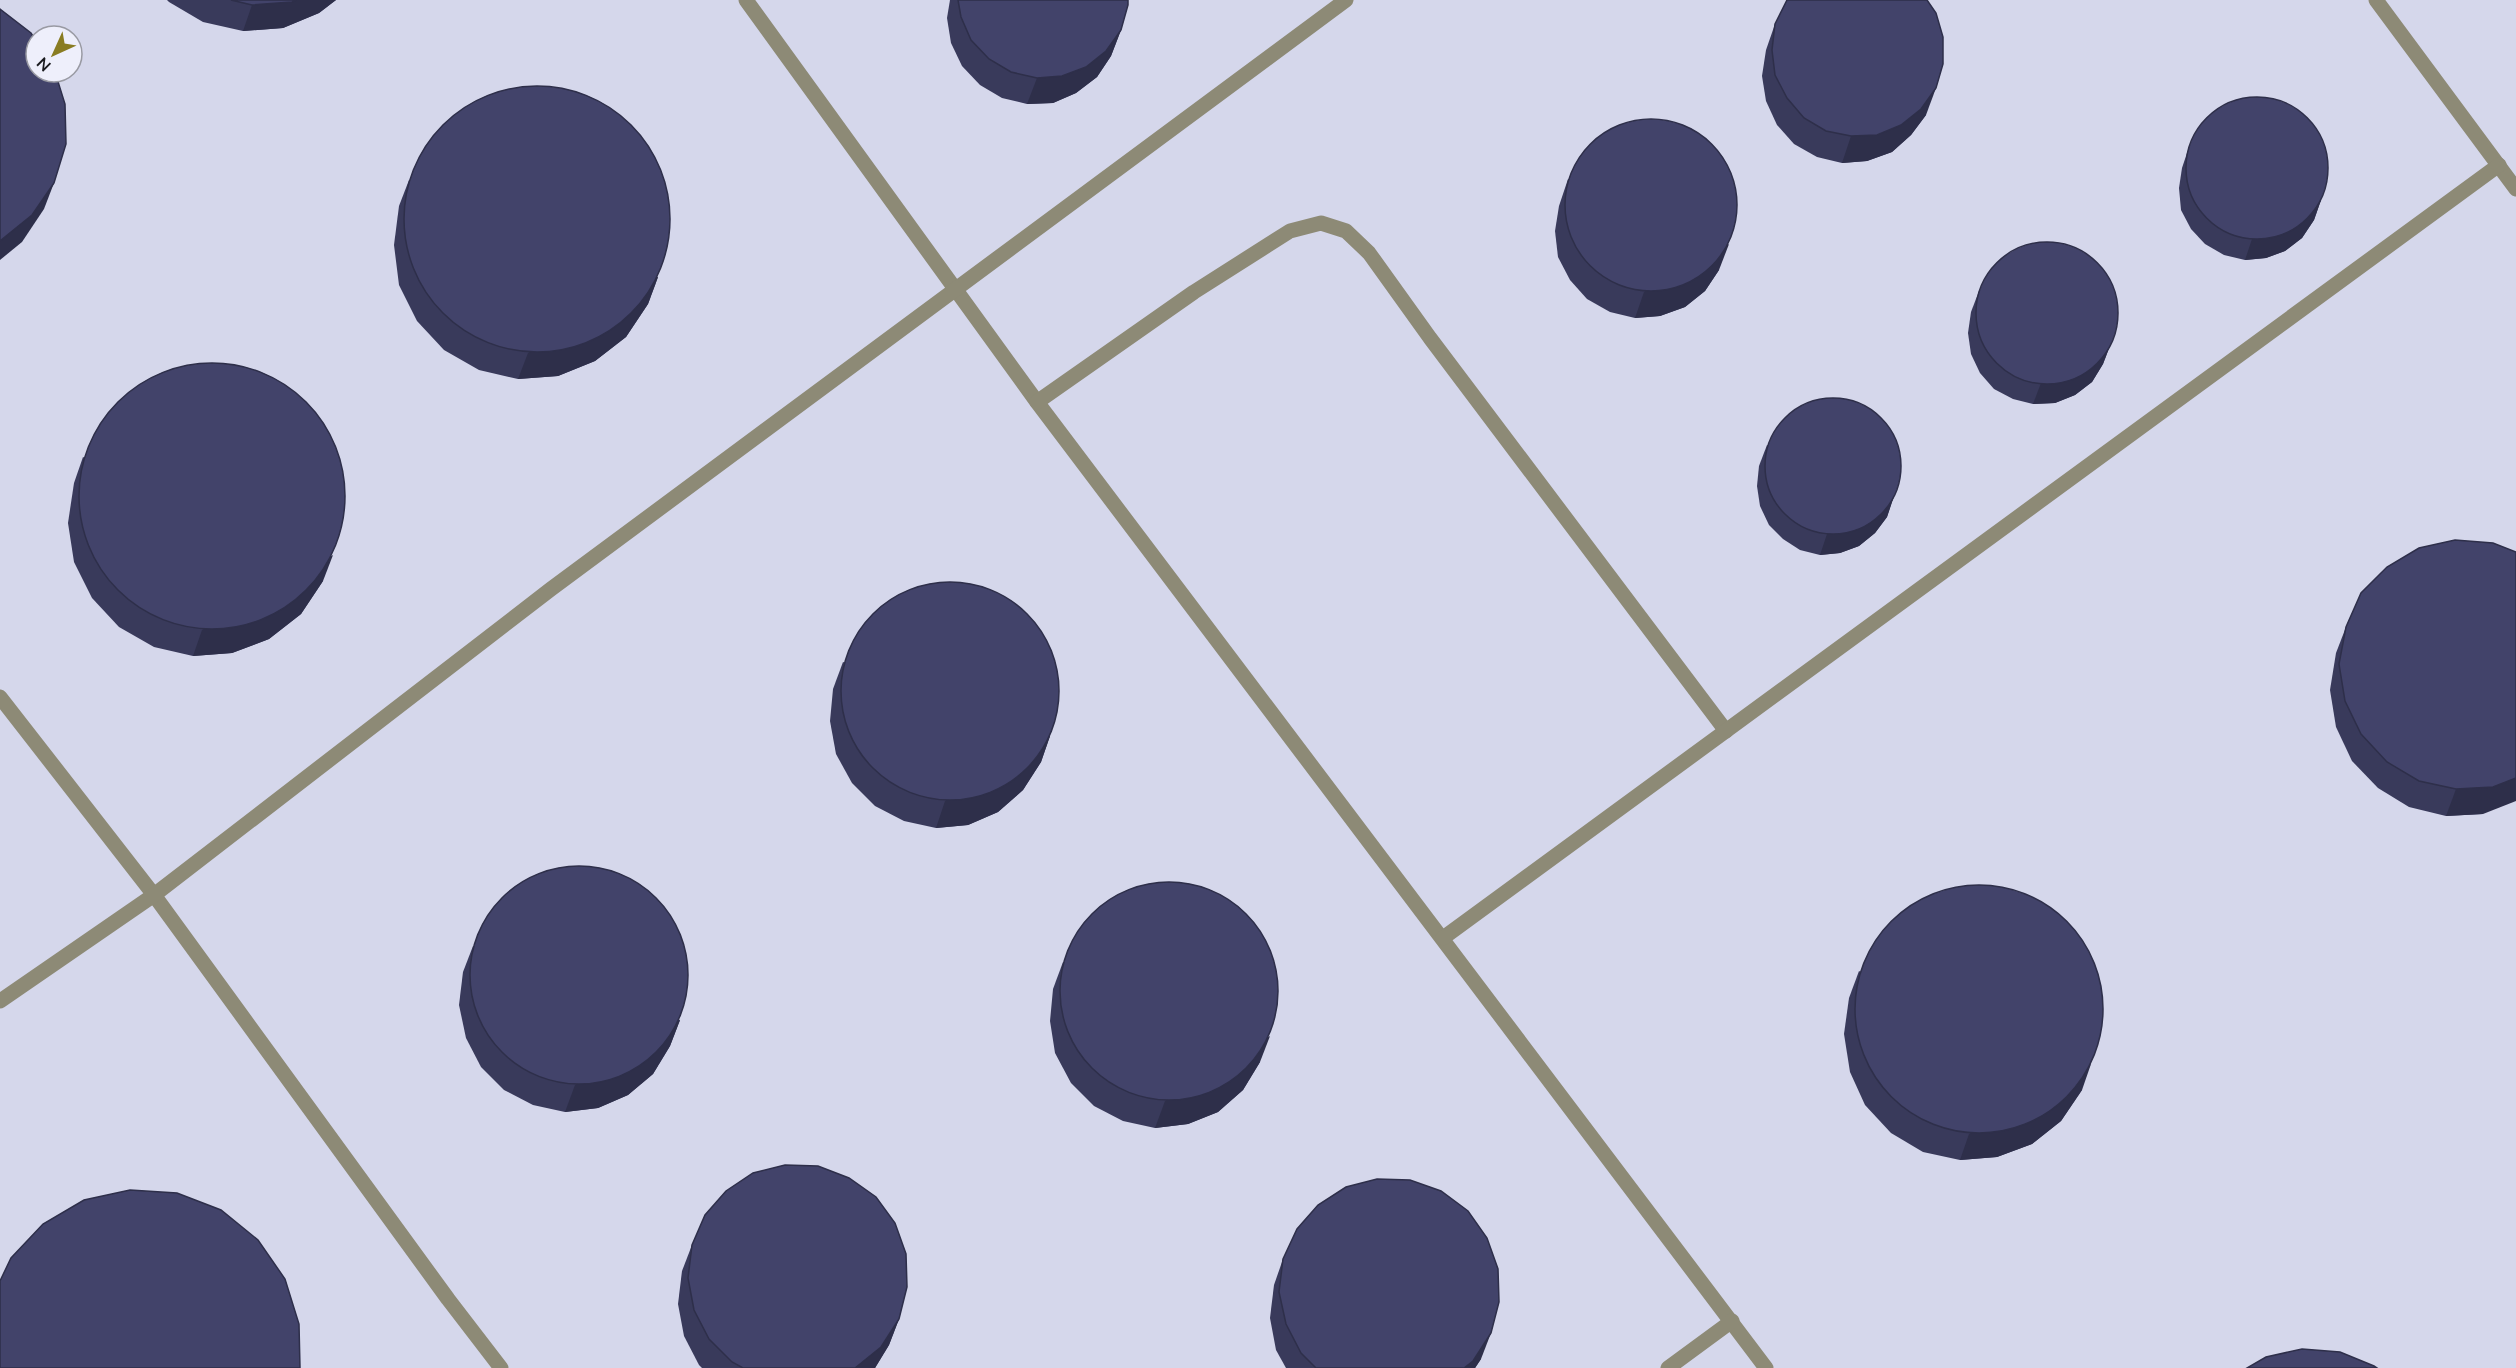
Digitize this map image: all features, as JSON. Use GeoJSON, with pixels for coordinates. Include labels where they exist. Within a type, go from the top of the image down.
{"type":"FeatureCollection","features":[{"type":"Feature","properties":{"kind":"lane"},"geometry":{"type":"LineString","coordinates":[[746,0],[1037,402],[1766,1368]]}},
{"type":"Feature","properties":{"kind":"lane"},"geometry":{"type":"LineString","coordinates":[[0,1001],[154,895],[551,589],[1346,0]]}},
{"type":"Feature","properties":{"kind":"lane"},"geometry":{"type":"LineString","coordinates":[[2376,0],[2516,189]]}},
{"type":"Feature","properties":{"kind":"lane"},"geometry":{"type":"LineString","coordinates":[[1443,939],[2499,165]]}},
{"type":"Feature","properties":{"kind":"lane"},"geometry":{"type":"LineString","coordinates":[[1037,402],[1194,292],[1290,231],[1321,223],[1346,231],[1369,253],[1430,338],[1726,731]]}},
{"type":"Feature","properties":{"kind":"lane"},"geometry":{"type":"LineString","coordinates":[[0,697],[154,895],[448,1299],[501,1368]]}},
{"type":"Feature","properties":{"kind":"lane"},"geometry":{"type":"LineString","coordinates":[[1668,1368],[1732,1322]]}},
{"type":"Feature","properties":{"kind":"shaded area"},"geometry":{"type":"Polygon","coordinates":[[[0,0],[2516,0],[2516,1368],[0,1368],[0,0]]]}},
{"type":"Feature","properties":{"kind":"building"},"geometry":{"type":"Polygon","coordinates":[[[231,0],[296,0],[252,5],[231,0]]]}},
{"type":"Feature","properties":{"kind":"building"},"geometry":{"type":"Polygon","coordinates":[[[958,0],[1128,0],[1128,5],[1121,30],[1106,51],[1086,67],[1062,76],[1037,78],[1011,72],[989,59],[971,40],[961,17],[958,0]]]}},
{"type":"Feature","properties":{"kind":"building"},"geometry":{"type":"Polygon","coordinates":[[[1787,0],[1927,0],[1936,13],[1943,37],[1943,64],[1936,88],[1921,109],[1901,125],[1877,135],[1851,136],[1826,131],[1804,118],[1787,98],[1775,75],[1772,50],[1775,24],[1787,0]]]}},
{"type":"Feature","properties":{"kind":"building"},"geometry":{"type":"Polygon","coordinates":[[[0,9],[24,28],[24,84],[59,84],[65,104],[66,144],[54,183],[32,215],[0,241],[0,9]]]}},
{"type":"Feature","properties":{"kind":"building"},"geometry":{"type":"Polygon","coordinates":[[[537,86],[563,89],[588,96],[611,109],[631,125],[647,145],[660,168],[667,193],[670,219],[667,245],[660,270],[647,293],[631,313],[611,329],[588,342],[563,349],[537,352],[511,349],[486,342],[463,329],[443,313],[427,293],[414,270],[407,245],[404,219],[407,193],[414,168],[427,145],[443,125],[463,109],[486,96],[511,89],[537,86]]]}},
{"type":"Feature","properties":{"kind":"building"},"geometry":{"type":"Polygon","coordinates":[[[2257,97],[2284,103],[2307,118],[2322,141],[2328,168],[2322,195],[2307,218],[2284,233],[2257,239],[2230,233],[2207,218],[2192,195],[2186,168],[2192,141],[2207,118],[2230,103],[2257,97]]]}},
{"type":"Feature","properties":{"kind":"building"},"geometry":{"type":"Polygon","coordinates":[[[1651,119],[1684,126],[1712,144],[1730,172],[1737,205],[1730,238],[1712,266],[1684,284],[1651,291],[1618,284],[1590,266],[1572,238],[1565,205],[1572,172],[1590,144],[1618,126],[1651,119]]]}},
{"type":"Feature","properties":{"kind":"building"},"geometry":{"type":"Polygon","coordinates":[[[2047,242],[2074,248],[2097,263],[2112,286],[2118,313],[2112,340],[2097,363],[2074,378],[2047,384],[2020,378],[1997,363],[1982,340],[1976,313],[1982,286],[1997,263],[2020,248],[2047,242]]]}},
{"type":"Feature","properties":{"kind":"building"},"geometry":{"type":"Polygon","coordinates":[[[212,363],[238,366],[263,373],[286,386],[306,402],[322,422],[335,445],[342,470],[345,496],[342,522],[335,547],[322,570],[306,590],[286,606],[263,619],[238,626],[212,629],[186,626],[161,619],[138,606],[118,590],[102,570],[89,547],[82,522],[79,496],[82,470],[89,445],[102,422],[118,402],[138,386],[161,373],[186,366],[212,363]]]}},
{"type":"Feature","properties":{"kind":"building"},"geometry":{"type":"Polygon","coordinates":[[[1833,398],[1859,403],[1871,409],[1881,418],[1890,428],[1896,440],[1901,466],[1896,492],[1890,504],[1881,514],[1871,523],[1859,529],[1833,534],[1807,529],[1795,523],[1785,514],[1776,504],[1770,492],[1765,466],[1770,440],[1776,428],[1785,418],[1795,409],[1807,403],[1833,398]]]}},
{"type":"Feature","properties":{"kind":"building"},"geometry":{"type":"Polygon","coordinates":[[[2455,540],[2493,543],[2516,552],[2516,778],[2493,787],[2456,789],[2419,781],[2387,762],[2361,734],[2345,701],[2339,664],[2346,627],[2361,593],[2387,567],[2419,548],[2455,540]]]}},
{"type":"Feature","properties":{"kind":"building"},"geometry":{"type":"Polygon","coordinates":[[[939,582],[961,582],[992,590],[1011,600],[1027,614],[1041,630],[1051,649],[1059,680],[1055,723],[1051,733],[1041,752],[1027,768],[1011,782],[982,796],[961,800],[939,800],[918,796],[889,782],[859,752],[845,723],[841,702],[841,680],[845,659],[859,630],[889,600],[918,586],[939,582]]]}},
{"type":"Feature","properties":{"kind":"building"},"geometry":{"type":"Polygon","coordinates":[[[568,866],[590,866],[621,874],[640,884],[656,898],[670,914],[680,933],[688,964],[684,1007],[680,1017],[670,1036],[656,1052],[640,1066],[611,1080],[590,1084],[568,1084],[547,1080],[518,1066],[488,1036],[474,1007],[470,986],[470,964],[474,943],[488,914],[518,884],[547,870],[568,866]]]}},
{"type":"Feature","properties":{"kind":"building"},"geometry":{"type":"Polygon","coordinates":[[[1158,882],[1180,882],[1211,890],[1230,900],[1246,914],[1260,930],[1270,949],[1278,980],[1274,1023],[1270,1033],[1260,1052],[1246,1068],[1230,1082],[1201,1096],[1180,1100],[1158,1100],[1137,1096],[1108,1082],[1078,1052],[1064,1023],[1060,1002],[1060,980],[1064,959],[1078,930],[1108,900],[1137,886],[1158,882]]]}},
{"type":"Feature","properties":{"kind":"building"},"geometry":{"type":"Polygon","coordinates":[[[1967,885],[1991,885],[2015,890],[2038,899],[2067,921],[2089,950],[2094,961],[2101,985],[2103,1009],[2101,1033],[2094,1057],[2089,1068],[2067,1097],[2038,1119],[2027,1124],[1991,1133],[1967,1133],[1943,1128],[1920,1119],[1900,1105],[1883,1088],[1869,1068],[1860,1045],[1855,1021],[1855,997],[1860,973],[1869,950],[1883,930],[1900,913],[1920,899],[1943,890],[1967,885]]]}},
{"type":"Feature","properties":{"kind":"building"},"geometry":{"type":"Polygon","coordinates":[[[785,1165],[818,1166],[849,1178],[876,1197],[895,1223],[906,1254],[907,1287],[899,1319],[881,1347],[855,1368],[743,1368],[732,1362],[709,1339],[694,1310],[688,1278],[692,1245],[705,1215],[726,1191],[753,1173],[785,1165]]]}},
{"type":"Feature","properties":{"kind":"building"},"geometry":{"type":"Polygon","coordinates":[[[1377,1179],[1410,1180],[1441,1191],[1468,1211],[1487,1238],[1498,1269],[1499,1302],[1491,1333],[1473,1361],[1464,1368],[1316,1368],[1301,1353],[1286,1324],[1279,1292],[1283,1259],[1297,1229],[1318,1205],[1346,1187],[1377,1179]]]}},
{"type":"Feature","properties":{"kind":"building"},"geometry":{"type":"Polygon","coordinates":[[[130,1190],[177,1193],[221,1210],[258,1240],[285,1279],[299,1324],[300,1368],[0,1368],[0,1281],[11,1258],[43,1224],[84,1200],[130,1190]]]}},
{"type":"Feature","properties":{"kind":"building"},"geometry":{"type":"Polygon","coordinates":[[[2302,1349],[2340,1352],[2377,1368],[2247,1368],[2266,1357],[2302,1349]]]}}]}
